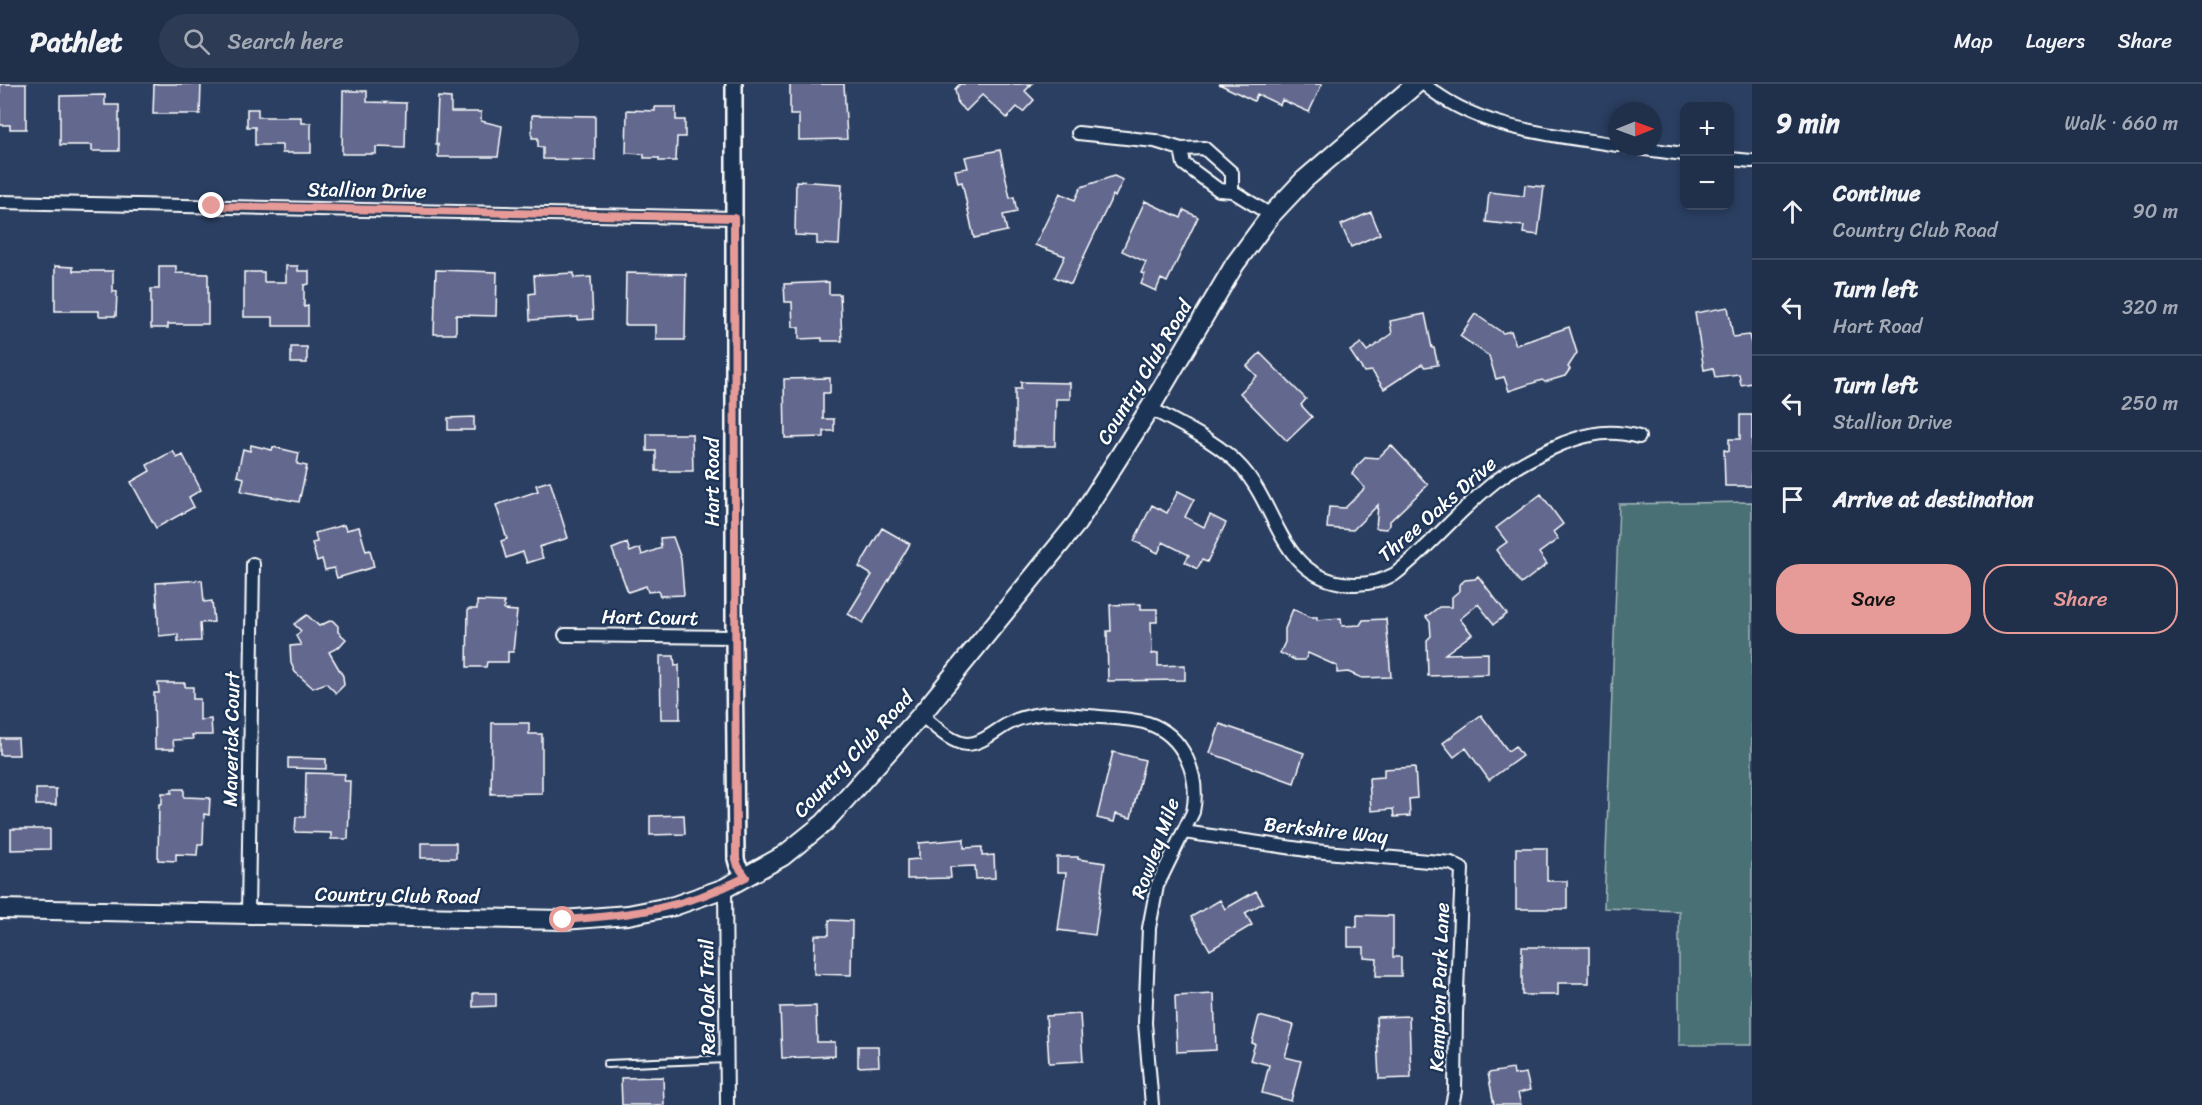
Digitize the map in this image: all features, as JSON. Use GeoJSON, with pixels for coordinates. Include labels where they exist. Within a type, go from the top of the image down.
{"type":"FeatureCollection","features":[{"type":"Feature","properties":{"kind":"main road","name":"Country Club Road"},"geometry":{"type":"LineString","coordinates":[[0,909],[563,920],[628,915],[674,906],[725,888],[783,856],[824,823],[921,715],[1077,523],[1150,408],[1235,264],[1271,215],[1304,180],[1416,84]]}},
{"type":"Feature","properties":{"kind":"street","name":"Hart Road"},"geometry":{"type":"LineString","coordinates":[[734,84],[736,859],[746,877]]}},
{"type":"Feature","properties":{"kind":"street"},"geometry":{"type":"LineString","coordinates":[[1424,84],[1456,107],[1496,123],[1608,143]]}},
{"type":"Feature","properties":{"kind":"street"},"geometry":{"type":"LineString","coordinates":[[1078,133],[1155,141],[1181,149],[1204,148],[1232,173],[1232,191]]}},
{"type":"Feature","properties":{"kind":"street"},"geometry":{"type":"LineString","coordinates":[[1181,149],[1184,164],[1220,190],[1232,191],[1271,215]]}},
{"type":"Feature","properties":{"kind":"street"},"geometry":{"type":"LineString","coordinates":[[1662,151],[1680,153]]}},
{"type":"Feature","properties":{"kind":"street"},"geometry":{"type":"LineString","coordinates":[[1734,160],[1752,162]]}},
{"type":"Feature","properties":{"kind":"street","name":"Stallion Drive"},"geometry":{"type":"LineString","coordinates":[[0,202],[734,218]]}},
{"type":"Feature","properties":{"kind":"street","name":"Three Oaks Drive"},"geometry":{"type":"LineString","coordinates":[[1150,408],[1232,458],[1259,490],[1286,545],[1298,561],[1325,579],[1359,584],[1379,581],[1395,574],[1495,482],[1530,459],[1572,440],[1600,433],[1618,431],[1639,437]]}},
{"type":"Feature","properties":{"kind":"street","name":"Maverick Court"},"geometry":{"type":"LineString","coordinates":[[248,915],[254,564]]}},
{"type":"Feature","properties":{"kind":"street","name":"Hart Court"},"geometry":{"type":"LineString","coordinates":[[565,635],[734,637]]}},
{"type":"Feature","properties":{"kind":"street","name":"Rowley Mile"},"geometry":{"type":"LineString","coordinates":[[921,715],[951,739],[968,744],[980,741],[1012,721],[1036,714],[1134,720],[1150,724],[1167,734],[1180,747],[1190,763],[1195,781],[1193,813],[1157,886],[1149,928],[1145,1023],[1152,1105]]}},
{"type":"Feature","properties":{"kind":"street","name":"Berkshire Way"},"geometry":{"type":"LineString","coordinates":[[1184,832],[1314,850],[1451,863],[1462,869]]}},
{"type":"Feature","properties":{"kind":"street","name":"Kempton Park Lane"},"geometry":{"type":"LineString","coordinates":[[1452,1105],[1455,1091],[1462,869]]}},
{"type":"Feature","properties":{"kind":"street","name":"Red Oak Trail"},"geometry":{"type":"LineString","coordinates":[[725,888],[728,1105]]}},
{"type":"Feature","properties":{"kind":"lane"},"geometry":{"type":"LineString","coordinates":[[607,1064],[727,1059]]}},
{"type":"Feature","properties":{"kind":"green space"},"geometry":{"type":"Polygon","coordinates":[[[1752,502],[1752,1045],[1679,1045],[1679,911],[1604,908],[1619,504],[1752,502]]]}},
{"type":"Feature","properties":{"kind":"building"},"geometry":{"type":"Polygon","coordinates":[[[0,84],[26,84],[26,129],[10,129],[10,125],[0,125],[0,84]]]}},
{"type":"Feature","properties":{"kind":"building"},"geometry":{"type":"Polygon","coordinates":[[[154,84],[201,84],[200,114],[153,114],[154,84]]]}},
{"type":"Feature","properties":{"kind":"building"},"geometry":{"type":"Polygon","coordinates":[[[790,84],[844,84],[847,139],[799,140],[799,115],[790,115],[790,84]]]}},
{"type":"Feature","properties":{"kind":"building"},"geometry":{"type":"Polygon","coordinates":[[[960,84],[1032,84],[1025,91],[1034,100],[1023,112],[1017,107],[1007,118],[982,95],[966,111],[958,104],[955,89],[960,84]]]}},
{"type":"Feature","properties":{"kind":"building"},"geometry":{"type":"Polygon","coordinates":[[[1219,84],[1322,84],[1309,112],[1282,100],[1280,105],[1257,94],[1254,101],[1219,84]]]}},
{"type":"Feature","properties":{"kind":"building"},"geometry":{"type":"Polygon","coordinates":[[[343,91],[367,91],[367,102],[406,103],[405,148],[376,147],[376,154],[342,154],[343,91]]]}},
{"type":"Feature","properties":{"kind":"building"},"geometry":{"type":"Polygon","coordinates":[[[105,95],[105,105],[119,105],[119,151],[92,151],[92,145],[60,145],[60,96],[105,95]]]}},
{"type":"Feature","properties":{"kind":"building"},"geometry":{"type":"Polygon","coordinates":[[[438,97],[451,98],[451,112],[481,112],[481,121],[502,126],[498,157],[438,157],[438,144],[436,144],[438,97]]]}},
{"type":"Feature","properties":{"kind":"building"},"geometry":{"type":"Polygon","coordinates":[[[655,107],[676,107],[676,120],[685,120],[685,137],[677,137],[676,161],[659,161],[659,158],[644,158],[644,154],[626,153],[627,110],[655,111],[655,107]]]}},
{"type":"Feature","properties":{"kind":"building"},"geometry":{"type":"Polygon","coordinates":[[[247,109],[258,109],[258,117],[301,117],[301,123],[311,123],[311,153],[282,153],[282,145],[255,145],[255,127],[247,127],[247,109]]]}},
{"type":"Feature","properties":{"kind":"building"},"geometry":{"type":"Polygon","coordinates":[[[532,115],[595,116],[595,160],[543,159],[543,147],[538,147],[538,138],[532,138],[532,115]]]}},
{"type":"Feature","properties":{"kind":"building"},"geometry":{"type":"Polygon","coordinates":[[[1000,150],[1010,198],[1014,197],[1017,212],[1003,215],[1007,231],[974,238],[962,182],[958,183],[955,170],[968,168],[965,157],[1000,150]]]}},
{"type":"Feature","properties":{"kind":"building"},"geometry":{"type":"Polygon","coordinates":[[[1114,176],[1123,180],[1115,197],[1113,195],[1071,284],[1055,277],[1065,256],[1035,245],[1060,193],[1075,200],[1081,187],[1114,176]]]}},
{"type":"Feature","properties":{"kind":"building"},"geometry":{"type":"Polygon","coordinates":[[[796,181],[842,184],[839,245],[817,244],[817,236],[795,235],[796,181]]]}},
{"type":"Feature","properties":{"kind":"building"},"geometry":{"type":"Polygon","coordinates":[[[1525,185],[1544,187],[1538,235],[1523,233],[1524,226],[1486,222],[1489,192],[1524,196],[1525,185]]]}},
{"type":"Feature","properties":{"kind":"building"},"geometry":{"type":"Polygon","coordinates":[[[1145,201],[1181,218],[1184,210],[1198,217],[1167,282],[1161,279],[1156,291],[1141,284],[1145,274],[1141,273],[1146,262],[1122,251],[1145,201]]]}},
{"type":"Feature","properties":{"kind":"building"},"geometry":{"type":"Polygon","coordinates":[[[1371,212],[1380,234],[1351,247],[1341,225],[1371,212]]]}},
{"type":"Feature","properties":{"kind":"building"},"geometry":{"type":"Polygon","coordinates":[[[55,266],[73,267],[73,271],[113,271],[113,292],[117,291],[116,316],[99,316],[99,311],[55,311],[55,266]]]}},
{"type":"Feature","properties":{"kind":"building"},"geometry":{"type":"Polygon","coordinates":[[[159,266],[176,266],[176,273],[208,274],[208,324],[168,324],[168,328],[151,328],[151,289],[159,289],[159,266]]]}},
{"type":"Feature","properties":{"kind":"building"},"geometry":{"type":"Polygon","coordinates":[[[286,266],[298,266],[298,271],[309,271],[309,284],[304,285],[304,307],[308,306],[308,326],[273,326],[273,317],[244,317],[244,272],[264,272],[264,282],[286,282],[286,266]]]}},
{"type":"Feature","properties":{"kind":"building"},"geometry":{"type":"Polygon","coordinates":[[[436,270],[497,272],[496,316],[456,315],[456,334],[434,334],[436,270]]]}},
{"type":"Feature","properties":{"kind":"building"},"geometry":{"type":"Polygon","coordinates":[[[574,273],[574,278],[591,277],[593,319],[578,320],[578,317],[530,320],[529,294],[535,293],[534,275],[574,273]]]}},
{"type":"Feature","properties":{"kind":"building"},"geometry":{"type":"Polygon","coordinates":[[[626,273],[686,274],[685,340],[656,340],[656,325],[625,325],[626,273]]]}},
{"type":"Feature","properties":{"kind":"building"},"geometry":{"type":"Polygon","coordinates":[[[829,282],[829,294],[840,294],[842,341],[822,341],[822,338],[799,339],[799,327],[793,327],[792,302],[785,302],[784,284],[829,282]]]}},
{"type":"Feature","properties":{"kind":"building"},"geometry":{"type":"Polygon","coordinates":[[[1728,307],[1733,337],[1749,335],[1752,347],[1752,383],[1741,385],[1739,374],[1715,377],[1713,368],[1704,370],[1695,313],[1728,307]]]}},
{"type":"Feature","properties":{"kind":"building"},"geometry":{"type":"Polygon","coordinates":[[[1425,314],[1438,365],[1425,367],[1422,364],[1384,389],[1372,371],[1364,372],[1350,351],[1361,343],[1367,351],[1392,334],[1390,321],[1425,314]]]}},
{"type":"Feature","properties":{"kind":"building"},"geometry":{"type":"Polygon","coordinates":[[[1475,314],[1503,333],[1511,331],[1516,345],[1569,327],[1577,353],[1568,367],[1570,369],[1565,376],[1545,382],[1542,380],[1509,391],[1504,377],[1496,379],[1489,356],[1460,336],[1475,314]]]}},
{"type":"Feature","properties":{"kind":"building"},"geometry":{"type":"Polygon","coordinates":[[[291,347],[307,347],[307,363],[291,363],[291,347]]]}},
{"type":"Feature","properties":{"kind":"building"},"geometry":{"type":"Polygon","coordinates":[[[1260,353],[1306,399],[1301,405],[1312,417],[1287,441],[1240,393],[1257,376],[1247,366],[1260,353]]]}},
{"type":"Feature","properties":{"kind":"building"},"geometry":{"type":"Polygon","coordinates":[[[830,378],[830,393],[823,393],[823,419],[834,419],[834,431],[824,431],[824,437],[785,438],[784,379],[830,378]]]}},
{"type":"Feature","properties":{"kind":"building"},"geometry":{"type":"Polygon","coordinates":[[[1021,382],[1070,383],[1070,399],[1056,399],[1055,446],[1015,446],[1015,389],[1021,389],[1021,382]]]}},
{"type":"Feature","properties":{"kind":"building"},"geometry":{"type":"Polygon","coordinates":[[[1740,415],[1752,415],[1752,486],[1725,486],[1724,450],[1729,451],[1729,439],[1740,439],[1740,415]]]}},
{"type":"Feature","properties":{"kind":"building"},"geometry":{"type":"Polygon","coordinates":[[[474,417],[474,430],[448,430],[448,418],[474,417]]]}},
{"type":"Feature","properties":{"kind":"building"},"geometry":{"type":"Polygon","coordinates":[[[647,434],[692,434],[693,471],[656,471],[656,451],[647,451],[647,434]]]}},
{"type":"Feature","properties":{"kind":"building"},"geometry":{"type":"Polygon","coordinates":[[[251,445],[299,453],[297,464],[307,466],[299,502],[241,491],[244,478],[237,476],[243,449],[250,451],[251,445]]]}},
{"type":"Feature","properties":{"kind":"building"},"geometry":{"type":"Polygon","coordinates":[[[1391,445],[1428,485],[1390,521],[1386,529],[1376,528],[1378,505],[1353,530],[1327,528],[1329,507],[1345,508],[1365,488],[1352,474],[1357,466],[1366,457],[1378,458],[1391,445]]]}},
{"type":"Feature","properties":{"kind":"building"},"geometry":{"type":"Polygon","coordinates":[[[173,451],[177,458],[183,455],[201,490],[189,497],[194,507],[156,528],[131,482],[150,471],[147,465],[173,451]]]}},
{"type":"Feature","properties":{"kind":"building"},"geometry":{"type":"Polygon","coordinates":[[[550,481],[568,538],[539,547],[543,558],[527,563],[523,552],[506,558],[501,541],[507,539],[496,505],[538,491],[536,485],[550,481]]]}},
{"type":"Feature","properties":{"kind":"building"},"geometry":{"type":"Polygon","coordinates":[[[1178,491],[1194,499],[1185,517],[1204,527],[1210,515],[1226,523],[1207,562],[1202,560],[1197,569],[1185,562],[1189,555],[1163,542],[1158,553],[1134,541],[1152,505],[1167,513],[1178,491]]]}},
{"type":"Feature","properties":{"kind":"building"},"geometry":{"type":"Polygon","coordinates":[[[1541,494],[1563,524],[1553,532],[1558,539],[1539,553],[1547,564],[1521,584],[1496,550],[1507,542],[1496,528],[1541,494]]]}},
{"type":"Feature","properties":{"kind":"building"},"geometry":{"type":"Polygon","coordinates":[[[344,525],[346,530],[359,527],[366,551],[370,550],[374,567],[337,578],[334,568],[325,570],[322,559],[317,561],[312,543],[317,542],[315,533],[344,525]]]}},
{"type":"Feature","properties":{"kind":"building"},"geometry":{"type":"Polygon","coordinates":[[[882,528],[910,544],[863,623],[848,614],[872,575],[859,567],[882,528]]]}},
{"type":"Feature","properties":{"kind":"building"},"geometry":{"type":"Polygon","coordinates":[[[673,537],[681,559],[684,595],[660,596],[658,591],[648,592],[646,586],[628,592],[612,549],[627,543],[630,552],[640,548],[642,555],[661,548],[660,538],[673,537]]]}},
{"type":"Feature","properties":{"kind":"building"},"geometry":{"type":"Polygon","coordinates":[[[1478,576],[1507,614],[1494,624],[1478,604],[1460,619],[1472,634],[1445,654],[1488,653],[1488,674],[1428,676],[1427,640],[1431,636],[1430,622],[1426,617],[1439,607],[1452,607],[1452,597],[1459,591],[1459,585],[1465,580],[1475,579],[1478,576]]]}},
{"type":"Feature","properties":{"kind":"building"},"geometry":{"type":"Polygon","coordinates":[[[202,580],[204,602],[212,601],[214,622],[200,623],[201,641],[178,642],[178,634],[159,636],[156,583],[202,580]]]}},
{"type":"Feature","properties":{"kind":"building"},"geometry":{"type":"Polygon","coordinates":[[[477,601],[504,602],[504,610],[517,611],[513,652],[508,652],[508,662],[487,662],[486,667],[467,667],[468,609],[477,609],[477,601]]]}},
{"type":"Feature","properties":{"kind":"building"},"geometry":{"type":"Polygon","coordinates":[[[1141,604],[1141,609],[1157,609],[1157,622],[1151,622],[1152,654],[1158,653],[1158,666],[1185,665],[1185,680],[1108,681],[1107,631],[1111,631],[1110,605],[1141,604]]]}},
{"type":"Feature","properties":{"kind":"building"},"geometry":{"type":"Polygon","coordinates":[[[1293,609],[1310,617],[1317,617],[1317,620],[1341,618],[1342,626],[1360,625],[1363,620],[1386,619],[1391,677],[1362,678],[1348,672],[1337,673],[1337,666],[1308,653],[1305,660],[1295,660],[1280,653],[1285,642],[1285,629],[1293,609]]]}},
{"type":"Feature","properties":{"kind":"building"},"geometry":{"type":"Polygon","coordinates":[[[307,615],[319,626],[332,620],[338,626],[338,632],[346,639],[339,647],[329,652],[343,676],[344,685],[336,693],[326,683],[313,688],[295,672],[291,663],[290,646],[301,645],[296,636],[301,631],[294,624],[307,615]]]}},
{"type":"Feature","properties":{"kind":"building"},"geometry":{"type":"Polygon","coordinates":[[[660,656],[674,656],[675,666],[679,665],[680,719],[661,719],[660,656]]]}},
{"type":"Feature","properties":{"kind":"building"},"geometry":{"type":"Polygon","coordinates":[[[158,683],[185,683],[185,687],[193,687],[193,699],[200,699],[200,720],[211,719],[212,735],[192,735],[193,739],[173,740],[174,749],[155,749],[154,693],[159,693],[158,683]]]}},
{"type":"Feature","properties":{"kind":"building"},"geometry":{"type":"Polygon","coordinates":[[[1481,715],[1508,751],[1515,746],[1522,756],[1489,780],[1466,748],[1454,757],[1443,743],[1481,715]]]}},
{"type":"Feature","properties":{"kind":"building"},"geometry":{"type":"Polygon","coordinates":[[[492,723],[529,723],[529,734],[542,734],[542,793],[491,794],[492,723]]]}},
{"type":"Feature","properties":{"kind":"building"},"geometry":{"type":"Polygon","coordinates":[[[1220,724],[1304,753],[1294,783],[1210,753],[1220,724]]]}},
{"type":"Feature","properties":{"kind":"building"},"geometry":{"type":"Polygon","coordinates":[[[0,738],[18,738],[19,755],[0,755],[0,738]]]}},
{"type":"Feature","properties":{"kind":"building"},"geometry":{"type":"Polygon","coordinates":[[[1113,752],[1145,760],[1131,818],[1116,814],[1114,822],[1097,818],[1113,752]]]}},
{"type":"Feature","properties":{"kind":"building"},"geometry":{"type":"Polygon","coordinates":[[[288,758],[326,759],[326,769],[288,768],[288,758]]]}},
{"type":"Feature","properties":{"kind":"building"},"geometry":{"type":"Polygon","coordinates":[[[1415,767],[1417,798],[1409,799],[1410,816],[1394,817],[1393,809],[1371,811],[1369,778],[1384,777],[1384,769],[1415,767]]]}},
{"type":"Feature","properties":{"kind":"building"},"geometry":{"type":"Polygon","coordinates":[[[306,773],[345,774],[344,781],[350,781],[348,839],[331,839],[331,833],[295,832],[296,817],[305,817],[306,773]]]}},
{"type":"Feature","properties":{"kind":"building"},"geometry":{"type":"Polygon","coordinates":[[[36,789],[56,789],[56,805],[36,805],[36,789]]]}},
{"type":"Feature","properties":{"kind":"building"},"geometry":{"type":"Polygon","coordinates":[[[172,789],[184,789],[184,797],[210,798],[209,815],[204,814],[203,844],[198,844],[197,855],[176,854],[176,861],[158,860],[159,804],[162,804],[162,793],[172,793],[172,789]]]}},
{"type":"Feature","properties":{"kind":"building"},"geometry":{"type":"Polygon","coordinates":[[[684,815],[685,834],[650,835],[650,816],[684,815]]]}},
{"type":"Feature","properties":{"kind":"building"},"geometry":{"type":"Polygon","coordinates":[[[11,829],[50,829],[50,849],[11,850],[11,829]]]}},
{"type":"Feature","properties":{"kind":"building"},"geometry":{"type":"Polygon","coordinates":[[[964,839],[964,848],[982,847],[982,856],[994,855],[995,878],[976,879],[975,866],[950,867],[951,878],[907,879],[907,860],[919,859],[919,843],[964,839]]]}},
{"type":"Feature","properties":{"kind":"building"},"geometry":{"type":"Polygon","coordinates":[[[421,843],[456,843],[456,858],[421,858],[421,843]]]}},
{"type":"Feature","properties":{"kind":"building"},"geometry":{"type":"Polygon","coordinates":[[[1516,848],[1547,848],[1547,881],[1567,881],[1567,909],[1516,909],[1516,848]]]}},
{"type":"Feature","properties":{"kind":"building"},"geometry":{"type":"Polygon","coordinates":[[[1057,857],[1078,857],[1078,859],[1105,863],[1095,935],[1058,930],[1066,873],[1057,873],[1057,857]]]}},
{"type":"Feature","properties":{"kind":"building"},"geometry":{"type":"Polygon","coordinates":[[[1256,891],[1263,903],[1245,913],[1252,925],[1210,950],[1191,917],[1220,900],[1225,909],[1256,891]]]}},
{"type":"Feature","properties":{"kind":"building"},"geometry":{"type":"Polygon","coordinates":[[[1357,915],[1393,916],[1393,957],[1401,957],[1401,976],[1376,976],[1377,959],[1364,958],[1364,947],[1348,947],[1348,926],[1357,927],[1357,915]]]}},
{"type":"Feature","properties":{"kind":"building"},"geometry":{"type":"Polygon","coordinates":[[[829,920],[852,921],[851,975],[814,974],[815,935],[829,935],[829,920]]]}},
{"type":"Feature","properties":{"kind":"building"},"geometry":{"type":"Polygon","coordinates":[[[1522,947],[1589,947],[1589,983],[1558,983],[1558,995],[1522,995],[1522,947]]]}},
{"type":"Feature","properties":{"kind":"building"},"geometry":{"type":"Polygon","coordinates":[[[473,993],[496,993],[496,1006],[473,1007],[473,993]]]}},
{"type":"Feature","properties":{"kind":"building"},"geometry":{"type":"Polygon","coordinates":[[[1214,994],[1216,1050],[1177,1052],[1175,996],[1214,994]]]}},
{"type":"Feature","properties":{"kind":"building"},"geometry":{"type":"Polygon","coordinates":[[[816,1006],[817,1042],[835,1042],[835,1056],[782,1058],[780,1007],[816,1006]]]}},
{"type":"Feature","properties":{"kind":"building"},"geometry":{"type":"Polygon","coordinates":[[[1080,1014],[1083,1061],[1049,1063],[1046,1016],[1080,1014]]]}},
{"type":"Feature","properties":{"kind":"building"},"geometry":{"type":"Polygon","coordinates":[[[1259,1016],[1294,1025],[1285,1057],[1301,1061],[1291,1101],[1262,1093],[1269,1065],[1250,1060],[1259,1016]]]}},
{"type":"Feature","properties":{"kind":"building"},"geometry":{"type":"Polygon","coordinates":[[[1409,1016],[1411,1078],[1379,1079],[1376,1017],[1409,1016]]]}},
{"type":"Feature","properties":{"kind":"building"},"geometry":{"type":"Polygon","coordinates":[[[858,1046],[878,1046],[879,1066],[858,1067],[858,1046]]]}},
{"type":"Feature","properties":{"kind":"building"},"geometry":{"type":"Polygon","coordinates":[[[1513,1069],[1514,1075],[1526,1073],[1530,1090],[1518,1093],[1521,1105],[1494,1105],[1488,1073],[1513,1069]]]}},
{"type":"Feature","properties":{"kind":"building"},"geometry":{"type":"Polygon","coordinates":[[[663,1077],[664,1105],[622,1105],[621,1078],[663,1077]]]}},
{"type":"Feature","properties":{"kind":"route"},"geometry":{"type":"LineString","coordinates":[[212,206],[734,218],[736,859],[746,877],[725,888],[674,906],[628,915],[563,920]]}}]}
